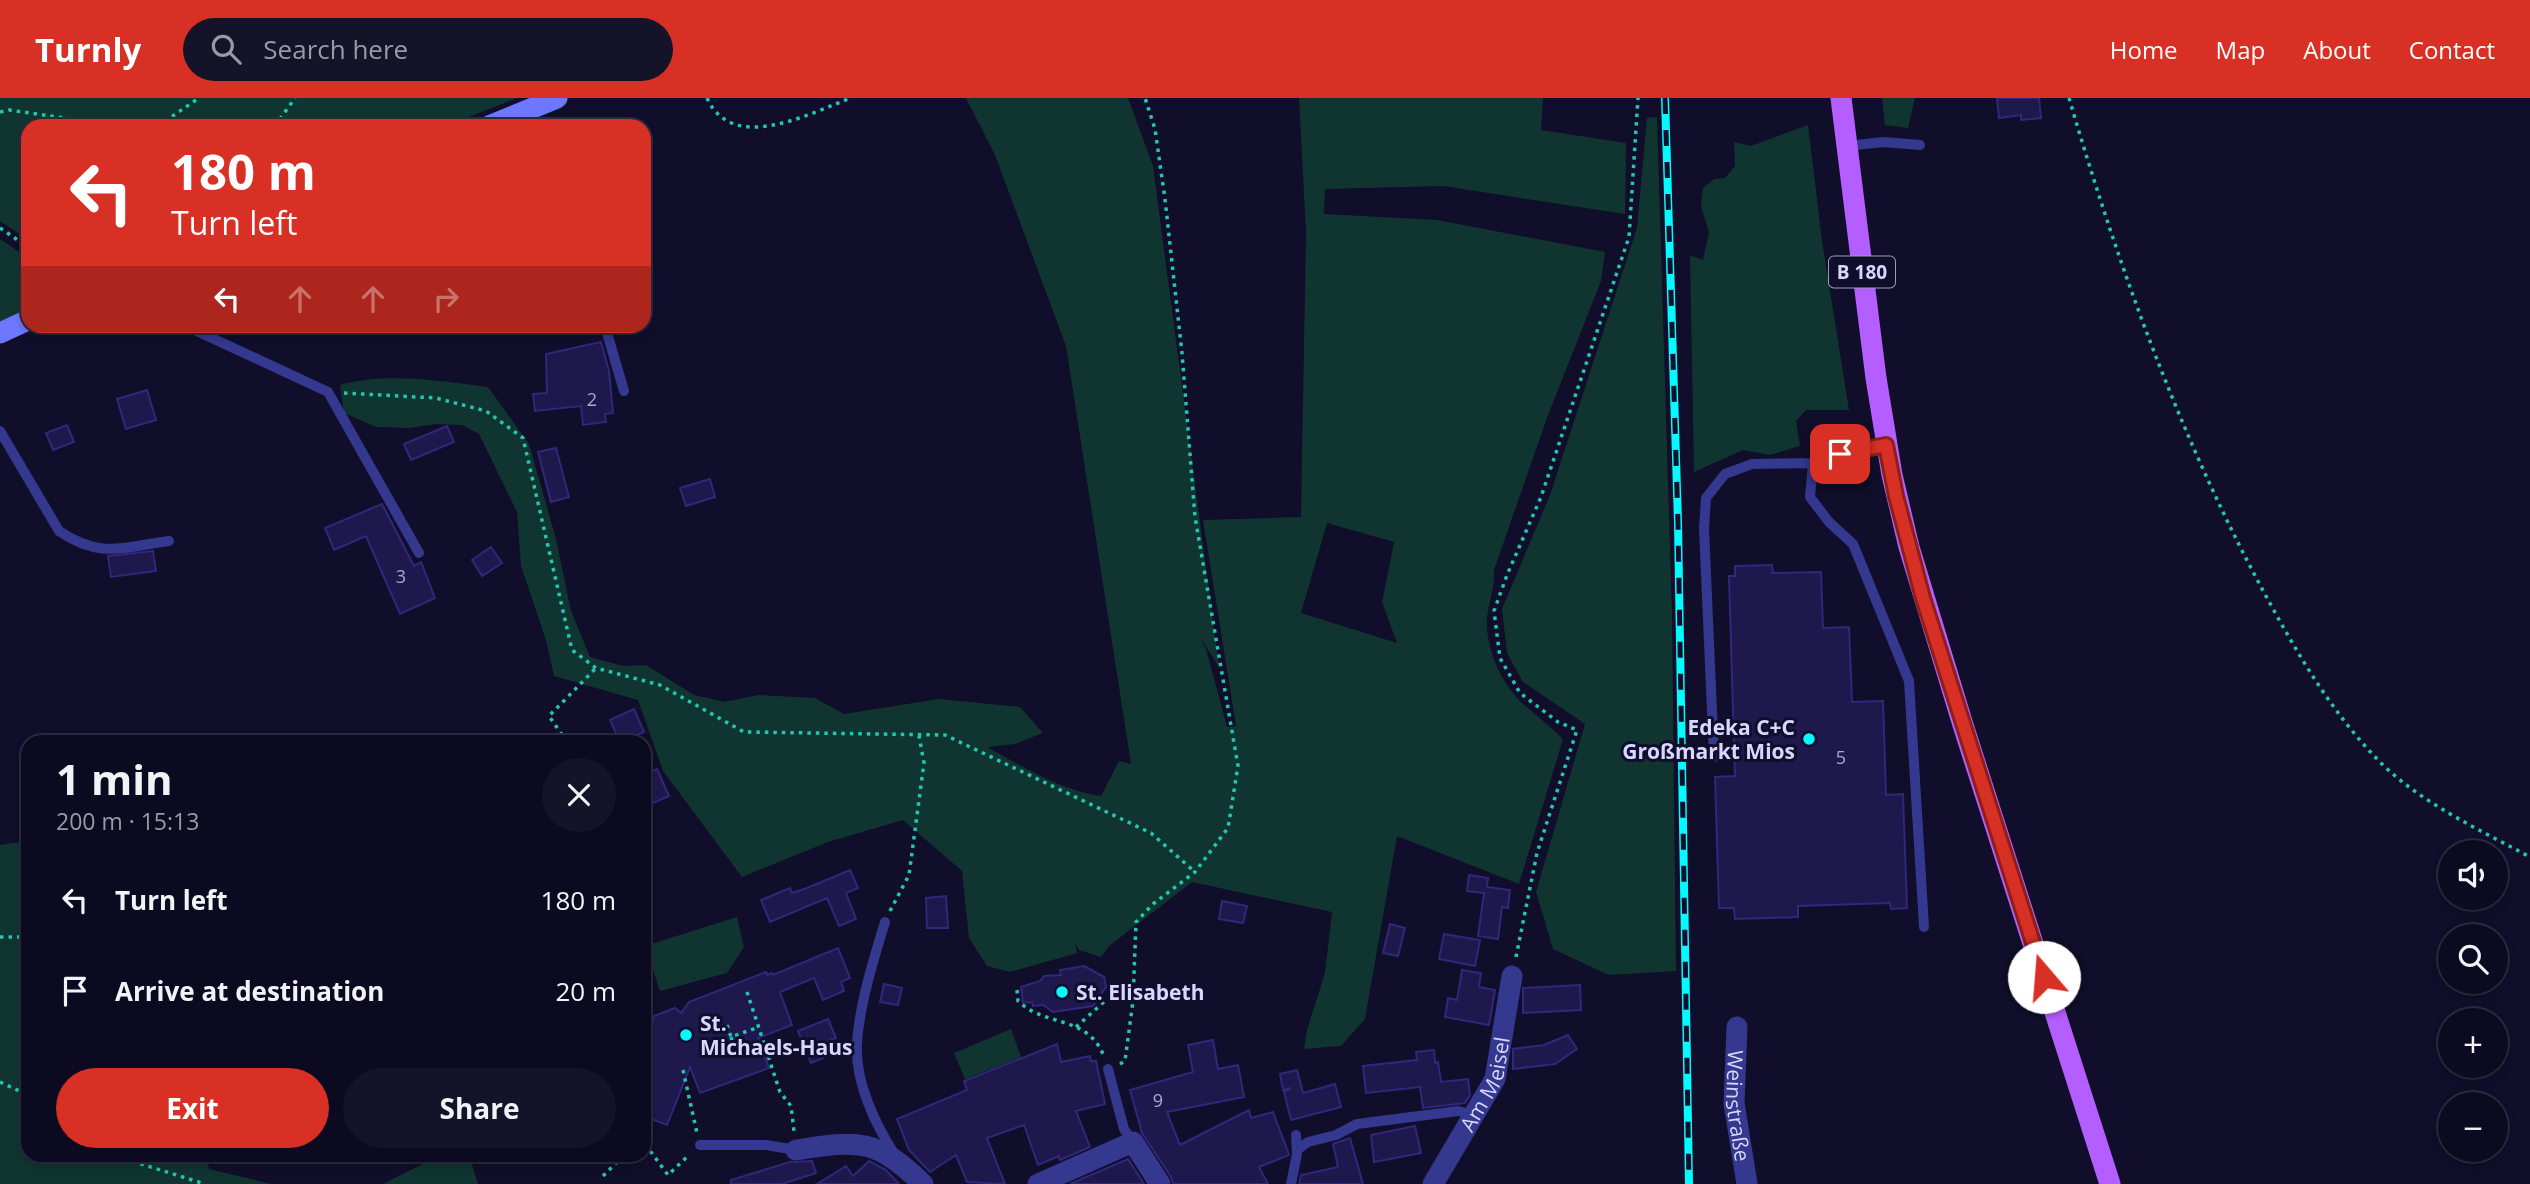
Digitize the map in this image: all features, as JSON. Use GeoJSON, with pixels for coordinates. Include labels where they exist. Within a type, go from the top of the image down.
{"type":"FeatureCollection","features":[{"type":"Feature","properties":{"kind":"main road","name":"B 180"},"geometry":{"type":"LineString","coordinates":[[1841,98],[1865,300],[1886,445],[1909,547],[2110,1184]]}},
{"type":"Feature","properties":{"kind":"street"},"geometry":{"type":"LineString","coordinates":[[523,119],[557,98]]}},
{"type":"Feature","properties":{"kind":"street"},"geometry":{"type":"LineString","coordinates":[[0,333],[21,323]]}},
{"type":"Feature","properties":{"kind":"street","name":"Am Meisel"},"geometry":{"type":"LineString","coordinates":[[1433,1184],[1495,1079],[1513,976]]}},
{"type":"Feature","properties":{"kind":"street","name":"Weinstraße"},"geometry":{"type":"LineString","coordinates":[[1737,1027],[1734,1103],[1747,1184]]}},
{"type":"Feature","properties":{"kind":"street"},"geometry":{"type":"LineString","coordinates":[[1038,1184],[1133,1142],[1160,1184]]}},
{"type":"Feature","properties":{"kind":"street"},"geometry":{"type":"LineString","coordinates":[[796,1150],[838,1143],[867,1145],[899,1161],[923,1184]]}},
{"type":"Feature","properties":{"kind":"lane"},"geometry":{"type":"LineString","coordinates":[[1847,146],[1883,142],[1920,145]]}},
{"type":"Feature","properties":{"kind":"lane"},"geometry":{"type":"LineString","coordinates":[[201,333],[328,392],[419,553]]}},
{"type":"Feature","properties":{"kind":"lane"},"geometry":{"type":"LineString","coordinates":[[608,333],[624,391]]}},
{"type":"Feature","properties":{"kind":"lane"},"geometry":{"type":"LineString","coordinates":[[0,431],[59,531],[93,549],[107,550],[169,541]]}},
{"type":"Feature","properties":{"kind":"lane"},"geometry":{"type":"LineString","coordinates":[[1714,757],[1704,528],[1706,498],[1725,474],[1752,464],[1813,463],[1840,454],[1886,445]]}},
{"type":"Feature","properties":{"kind":"lane"},"geometry":{"type":"LineString","coordinates":[[1813,463],[1810,497],[1829,522],[1853,544],[1909,681],[1924,927]]}},
{"type":"Feature","properties":{"kind":"lane"},"geometry":{"type":"LineString","coordinates":[[884,922],[857,1045],[864,1092],[882,1135],[899,1161]]}},
{"type":"Feature","properties":{"kind":"lane"},"geometry":{"type":"LineString","coordinates":[[1108,1069],[1124,1129],[1133,1142]]}},
{"type":"Feature","properties":{"kind":"lane"},"geometry":{"type":"LineString","coordinates":[[1297,1150],[1308,1142],[1336,1135],[1357,1124],[1458,1111],[1474,1115]]}},
{"type":"Feature","properties":{"kind":"lane"},"geometry":{"type":"LineString","coordinates":[[1291,1184],[1297,1150],[1296,1135]]}},
{"type":"Feature","properties":{"kind":"lane"},"geometry":{"type":"LineString","coordinates":[[700,1145],[766,1145],[796,1150]]}},
{"type":"Feature","properties":{"kind":"path"},"geometry":{"type":"LineString","coordinates":[[168,119],[199,98]]}},
{"type":"Feature","properties":{"kind":"path"},"geometry":{"type":"LineString","coordinates":[[280,119],[295,98]]}},
{"type":"Feature","properties":{"kind":"path"},"geometry":{"type":"LineString","coordinates":[[707,98],[710,105],[732,125],[761,128],[851,98]]}},
{"type":"Feature","properties":{"kind":"path"},"geometry":{"type":"LineString","coordinates":[[1108,1069],[1125,1061],[1133,1001],[1136,922],[1153,904],[1195,872],[1228,828],[1238,766],[1195,517],[1182,354],[1165,199],[1155,130],[1144,98]]}},
{"type":"Feature","properties":{"kind":"path"},"geometry":{"type":"LineString","coordinates":[[1513,976],[1537,853],[1577,730],[1558,722],[1520,693],[1500,658],[1494,611],[1541,497],[1629,237],[1638,98]]}},
{"type":"Feature","properties":{"kind":"path"},"geometry":{"type":"LineString","coordinates":[[2069,98],[2121,261],[2159,363],[2229,525],[2292,645],[2333,705],[2384,766],[2442,808],[2530,857]]}},
{"type":"Feature","properties":{"kind":"path"},"geometry":{"type":"LineString","coordinates":[[0,111],[71,119]]}},
{"type":"Feature","properties":{"kind":"path"},"geometry":{"type":"LineString","coordinates":[[0,228],[21,242]]}},
{"type":"Feature","properties":{"kind":"path"},"geometry":{"type":"LineString","coordinates":[[328,392],[436,398],[486,411],[523,438],[572,650],[596,668],[660,685],[744,732],[945,735],[1150,833],[1195,872]]}},
{"type":"Feature","properties":{"kind":"path"},"geometry":{"type":"LineString","coordinates":[[562,735],[548,716],[596,668]]}},
{"type":"Feature","properties":{"kind":"path"},"geometry":{"type":"LineString","coordinates":[[884,922],[909,875],[924,763],[918,735]]}},
{"type":"Feature","properties":{"kind":"path"},"geometry":{"type":"LineString","coordinates":[[0,937],[21,937]]}},
{"type":"Feature","properties":{"kind":"path"},"geometry":{"type":"LineString","coordinates":[[1017,990],[1018,1001],[1027,1010],[1087,1031],[1098,1044]]}},
{"type":"Feature","properties":{"kind":"path"},"geometry":{"type":"LineString","coordinates":[[747,992],[780,1092],[791,1106],[796,1150]]}},
{"type":"Feature","properties":{"kind":"path"},"geometry":{"type":"LineString","coordinates":[[1076,1027],[1105,1001]]}},
{"type":"Feature","properties":{"kind":"path"},"geometry":{"type":"LineString","coordinates":[[727,1025],[735,1049]]}},
{"type":"Feature","properties":{"kind":"path"},"geometry":{"type":"LineString","coordinates":[[731,1037],[759,1027]]}},
{"type":"Feature","properties":{"kind":"path"},"geometry":{"type":"LineString","coordinates":[[683,1070],[693,1114]]}},
{"type":"Feature","properties":{"kind":"path"},"geometry":{"type":"LineString","coordinates":[[0,1082],[21,1092]]}},
{"type":"Feature","properties":{"kind":"path"},"geometry":{"type":"LineString","coordinates":[[651,1153],[668,1175],[700,1145]]}},
{"type":"Feature","properties":{"kind":"path"},"geometry":{"type":"LineString","coordinates":[[135,1162],[205,1184]]}},
{"type":"Feature","properties":{"kind":"path"},"geometry":{"type":"LineString","coordinates":[[603,1176],[617,1162]]}},
{"type":"Feature","properties":{"kind":"green space"},"geometry":{"type":"Polygon","coordinates":[[[0,98],[517,98],[464,119],[21,119],[21,235],[0,221],[0,98]]]}},
{"type":"Feature","properties":{"kind":"green space"},"geometry":{"type":"Polygon","coordinates":[[[966,98],[1128,98],[1153,166],[1219,667],[1200,637],[1206,649],[1227,727],[1236,726],[1203,520],[1301,517],[1306,232],[1299,98],[1543,98],[1541,130],[1626,143],[1625,214],[1443,186],[1325,189],[1324,214],[1437,220],[1605,252],[1601,281],[1548,415],[1494,570],[1487,618],[1492,652],[1507,685],[1522,703],[1563,739],[1519,884],[1397,836],[1365,1019],[1341,1046],[1304,1049],[1307,1030],[1325,973],[1332,912],[1192,882],[1109,946],[1101,957],[1079,950],[1075,942],[1077,953],[1010,972],[987,966],[969,938],[962,871],[903,820],[828,842],[742,877],[663,771],[638,700],[554,676],[546,640],[521,566],[517,512],[479,434],[462,425],[376,427],[344,413],[340,385],[395,378],[488,387],[529,444],[556,539],[571,611],[590,657],[623,666],[646,665],[694,695],[725,702],[758,695],[815,698],[844,714],[939,699],[1020,707],[1043,733],[1015,744],[987,747],[1057,783],[1101,796],[1119,761],[1131,764],[1066,346],[995,155],[966,98]],[[1327,523],[1301,613],[1397,643],[1382,602],[1394,542],[1327,523]]]}},
{"type":"Feature","properties":{"kind":"green space"},"geometry":{"type":"Polygon","coordinates":[[[1882,98],[1915,98],[1908,128],[1885,125],[1882,98]]]}},
{"type":"Feature","properties":{"kind":"green space"},"geometry":{"type":"Polygon","coordinates":[[[1657,117],[1672,615],[1676,971],[1609,975],[1553,949],[1536,892],[1585,724],[1523,682],[1507,653],[1502,609],[1550,495],[1637,228],[1647,118],[1657,117]]]}},
{"type":"Feature","properties":{"kind":"green space"},"geometry":{"type":"Polygon","coordinates":[[[1808,125],[1822,241],[1849,410],[1806,410],[1796,421],[1800,446],[1770,455],[1743,450],[1694,472],[1690,255],[1703,260],[1709,233],[1701,206],[1703,188],[1714,179],[1725,178],[1735,166],[1734,142],[1751,146],[1808,125]]]}},
{"type":"Feature","properties":{"kind":"green space"},"geometry":{"type":"Polygon","coordinates":[[[0,239],[21,253],[21,313],[0,322],[0,239]]]}},
{"type":"Feature","properties":{"kind":"green space"},"geometry":{"type":"Polygon","coordinates":[[[21,842],[21,1162],[208,1162],[209,1169],[271,1184],[0,1184],[0,845],[21,842]]]}},
{"type":"Feature","properties":{"kind":"green space"},"geometry":{"type":"Polygon","coordinates":[[[737,917],[744,947],[727,973],[660,991],[651,964],[651,944],[737,917]]]}},
{"type":"Feature","properties":{"kind":"green space"},"geometry":{"type":"Polygon","coordinates":[[[1011,1029],[1021,1057],[965,1079],[954,1053],[1011,1029]]]}},
{"type":"Feature","properties":{"kind":"green space"},"geometry":{"type":"Polygon","coordinates":[[[427,1162],[471,1162],[478,1184],[383,1184],[427,1162]]]}},
{"type":"Feature","properties":{"kind":"building"},"geometry":{"type":"Polygon","coordinates":[[[1997,98],[2039,98],[2041,118],[2021,120],[2021,115],[1999,118],[1997,98]]]}},
{"type":"Feature","properties":{"kind":"building"},"geometry":{"type":"Polygon","coordinates":[[[601,342],[609,371],[613,413],[605,414],[606,422],[583,425],[581,406],[535,411],[533,394],[547,393],[546,354],[601,342]]]}},
{"type":"Feature","properties":{"kind":"building"},"geometry":{"type":"Polygon","coordinates":[[[147,390],[156,420],[126,429],[117,399],[147,390]]]}},
{"type":"Feature","properties":{"kind":"building"},"geometry":{"type":"Polygon","coordinates":[[[67,425],[74,442],[53,450],[46,433],[67,425]]]}},
{"type":"Feature","properties":{"kind":"building"},"geometry":{"type":"Polygon","coordinates":[[[447,426],[454,442],[411,460],[404,444],[447,426]]]}},
{"type":"Feature","properties":{"kind":"building"},"geometry":{"type":"Polygon","coordinates":[[[556,448],[569,497],[551,502],[538,452],[556,448]]]}},
{"type":"Feature","properties":{"kind":"building"},"geometry":{"type":"Polygon","coordinates":[[[710,479],[715,497],[686,506],[680,488],[710,479]]]}},
{"type":"Feature","properties":{"kind":"building"},"geometry":{"type":"Polygon","coordinates":[[[382,504],[414,566],[421,562],[435,598],[400,614],[366,536],[334,550],[325,528],[382,504]]]}},
{"type":"Feature","properties":{"kind":"building"},"geometry":{"type":"Polygon","coordinates":[[[491,547],[502,563],[482,576],[472,560],[491,547]]]}},
{"type":"Feature","properties":{"kind":"building"},"geometry":{"type":"Polygon","coordinates":[[[153,551],[156,571],[111,577],[108,556],[153,551]]]}},
{"type":"Feature","properties":{"kind":"building","name":"Edeka C+C Großmarkt Mios"},"geometry":{"type":"Polygon","coordinates":[[[1772,565],[1773,573],[1821,572],[1823,628],[1849,627],[1852,702],[1883,701],[1886,795],[1903,794],[1907,908],[1891,909],[1890,903],[1798,906],[1798,917],[1735,919],[1734,908],[1719,908],[1715,777],[1735,776],[1729,576],[1735,576],[1735,566],[1772,565]]]}},
{"type":"Feature","properties":{"kind":"building"},"geometry":{"type":"Polygon","coordinates":[[[634,709],[644,732],[637,735],[617,735],[610,720],[634,709]]]}},
{"type":"Feature","properties":{"kind":"building"},"geometry":{"type":"Polygon","coordinates":[[[657,769],[669,796],[651,804],[651,772],[657,769]]]}},
{"type":"Feature","properties":{"kind":"building"},"geometry":{"type":"Polygon","coordinates":[[[850,870],[858,888],[846,893],[856,919],[839,926],[827,898],[770,922],[761,900],[790,888],[792,893],[807,888],[850,870]]]}},
{"type":"Feature","properties":{"kind":"building"},"geometry":{"type":"Polygon","coordinates":[[[1469,875],[1488,878],[1487,887],[1510,890],[1508,908],[1502,907],[1498,939],[1478,936],[1484,893],[1467,891],[1469,875]]]}},
{"type":"Feature","properties":{"kind":"building"},"geometry":{"type":"Polygon","coordinates":[[[946,896],[948,928],[927,928],[926,898],[946,896]]]}},
{"type":"Feature","properties":{"kind":"building"},"geometry":{"type":"Polygon","coordinates":[[[1222,901],[1247,906],[1243,923],[1219,919],[1222,901]]]}},
{"type":"Feature","properties":{"kind":"building"},"geometry":{"type":"Polygon","coordinates":[[[1390,924],[1405,928],[1398,956],[1383,953],[1390,924]]]}},
{"type":"Feature","properties":{"kind":"building"},"geometry":{"type":"Polygon","coordinates":[[[1444,934],[1480,940],[1475,966],[1439,959],[1444,934]]]}},
{"type":"Feature","properties":{"kind":"building"},"geometry":{"type":"Polygon","coordinates":[[[838,948],[850,978],[841,982],[844,991],[823,1000],[814,978],[780,992],[792,1025],[758,1038],[769,1068],[700,1093],[690,1067],[667,1125],[651,1119],[651,1028],[654,1016],[675,1008],[681,1013],[689,1002],[766,972],[767,975],[773,975],[838,948]]]}},
{"type":"Feature","properties":{"kind":"building","name":"St. Elisabeth"},"geometry":{"type":"Polygon","coordinates":[[[1084,966],[1104,977],[1106,987],[1093,1006],[1053,1012],[1043,1005],[1023,1003],[1021,987],[1040,981],[1044,976],[1061,975],[1060,970],[1084,966]]]}},
{"type":"Feature","properties":{"kind":"building"},"geometry":{"type":"Polygon","coordinates":[[[1462,970],[1481,973],[1479,987],[1495,990],[1489,1025],[1445,1017],[1448,998],[1457,1000],[1462,970]]]}},
{"type":"Feature","properties":{"kind":"building"},"geometry":{"type":"Polygon","coordinates":[[[884,984],[902,988],[898,1005],[880,1002],[884,984]]]}},
{"type":"Feature","properties":{"kind":"building"},"geometry":{"type":"Polygon","coordinates":[[[1580,985],[1581,1010],[1523,1013],[1523,988],[1580,985]]]}},
{"type":"Feature","properties":{"kind":"building"},"geometry":{"type":"Polygon","coordinates":[[[828,1019],[836,1038],[826,1042],[831,1055],[811,1063],[798,1031],[828,1019]]]}},
{"type":"Feature","properties":{"kind":"building"},"geometry":{"type":"Polygon","coordinates":[[[1568,1035],[1577,1049],[1555,1064],[1513,1069],[1513,1049],[1544,1045],[1568,1035]]]}},
{"type":"Feature","properties":{"kind":"building"},"geometry":{"type":"Polygon","coordinates":[[[1213,1040],[1218,1069],[1238,1065],[1244,1097],[1167,1112],[1180,1145],[1249,1110],[1251,1118],[1273,1112],[1289,1155],[1259,1167],[1268,1184],[1173,1184],[1142,1133],[1130,1090],[1193,1072],[1188,1045],[1213,1040]]]}},
{"type":"Feature","properties":{"kind":"building"},"geometry":{"type":"Polygon","coordinates":[[[1057,1044],[1061,1062],[1090,1056],[1091,1061],[1096,1061],[1105,1104],[1076,1111],[1090,1147],[1060,1160],[1059,1156],[1038,1165],[1024,1125],[987,1138],[1005,1184],[967,1182],[956,1155],[930,1172],[909,1150],[897,1119],[967,1090],[964,1081],[1057,1044]]]}},
{"type":"Feature","properties":{"kind":"building"},"geometry":{"type":"Polygon","coordinates":[[[1434,1050],[1441,1082],[1468,1079],[1470,1095],[1465,1103],[1423,1108],[1420,1087],[1366,1093],[1363,1066],[1417,1060],[1416,1052],[1434,1050]]]}},
{"type":"Feature","properties":{"kind":"building"},"geometry":{"type":"Polygon","coordinates":[[[1297,1070],[1303,1093],[1335,1084],[1341,1107],[1291,1120],[1284,1092],[1291,1088],[1283,1090],[1280,1074],[1297,1070]]]}},
{"type":"Feature","properties":{"kind":"building"},"geometry":{"type":"Polygon","coordinates":[[[1415,1126],[1421,1153],[1374,1162],[1371,1135],[1415,1126]]]}},
{"type":"Feature","properties":{"kind":"building"},"geometry":{"type":"Polygon","coordinates":[[[1350,1138],[1363,1184],[1299,1184],[1301,1175],[1338,1167],[1333,1144],[1350,1138]]]}},
{"type":"Feature","properties":{"kind":"building"},"geometry":{"type":"Polygon","coordinates":[[[1128,1159],[1144,1184],[1070,1184],[1128,1159]]]}},
{"type":"Feature","properties":{"kind":"building"},"geometry":{"type":"Polygon","coordinates":[[[812,1161],[816,1173],[782,1184],[731,1184],[731,1180],[790,1162],[812,1161]]]}},
{"type":"Feature","properties":{"kind":"building"},"geometry":{"type":"Polygon","coordinates":[[[869,1161],[886,1170],[899,1184],[817,1184],[846,1166],[853,1176],[869,1161]]]}},
{"type":"Feature","properties":{"kind":"railway"},"geometry":{"type":"LineString","coordinates":[[1665,98],[1678,523],[1689,1184]]}},
{"type":"Feature","properties":{"kind":"place","name":"Edeka C+C Großmarkt Mios"},"geometry":{"type":"Point","coordinates":[1809,739]}},
{"type":"Feature","properties":{"kind":"place","name":"St. Elisabeth"},"geometry":{"type":"Point","coordinates":[1062,992]}},
{"type":"Feature","properties":{"kind":"place","name":"St. Michaels-Haus"},"geometry":{"type":"Point","coordinates":[686,1035]}},
{"type":"Feature","properties":{"kind":"route"},"geometry":{"type":"LineString","coordinates":[[1840,454],[1886,445],[1896,496],[1923,598],[2044,977]]}}]}
